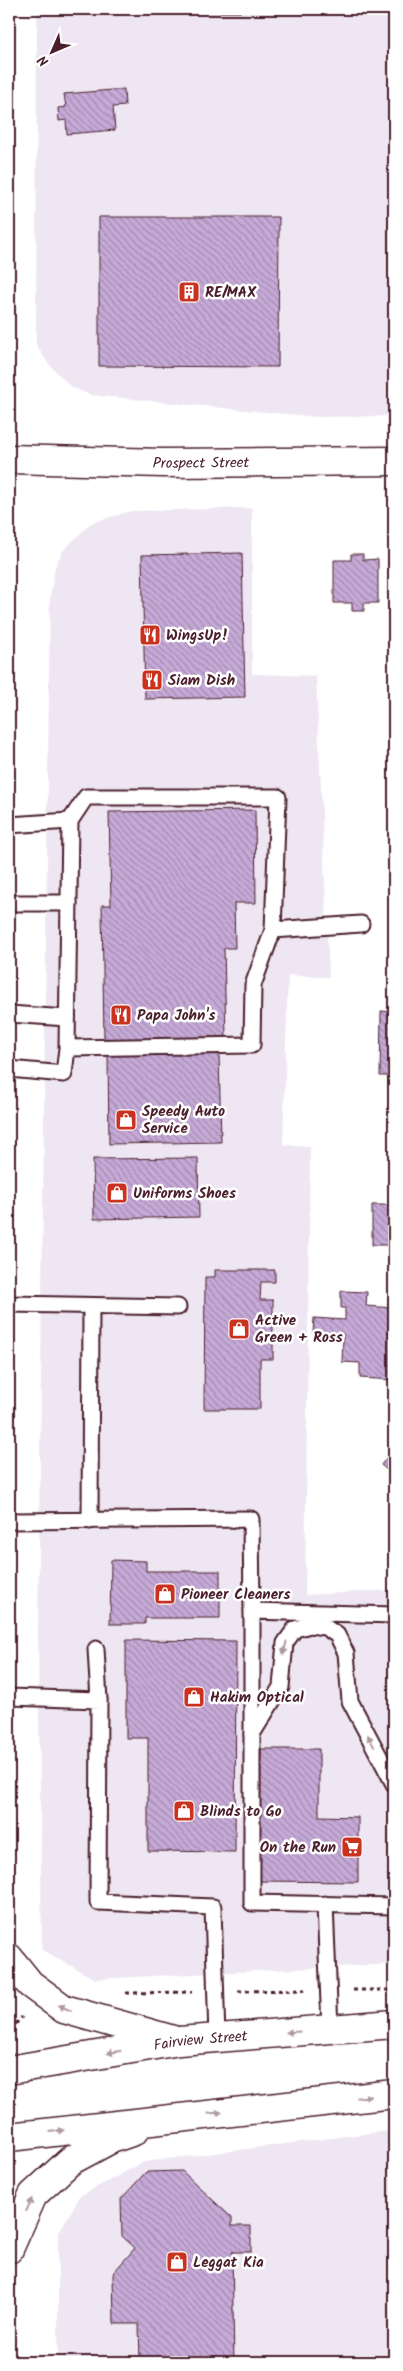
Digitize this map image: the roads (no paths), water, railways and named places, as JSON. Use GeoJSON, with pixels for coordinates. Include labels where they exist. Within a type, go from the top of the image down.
{"type":"FeatureCollection","features":[{"type":"Feature","properties":{"kind":"main road","name":"Prospect Street"},"geometry":{"type":"LineString","coordinates":[[9,459],[163,463],[394,462]]}},
{"type":"Feature","properties":{"kind":"main road"},"geometry":{"type":"LineString","coordinates":[[9,1958],[30,1984],[64,2009],[179,2041]]}},
{"type":"Feature","properties":{"kind":"main road","name":"Fairview Street"},"geometry":{"type":"LineString","coordinates":[[9,2070],[179,2041],[394,2024]]}},
{"type":"Feature","properties":{"kind":"main road"},"geometry":{"type":"LineString","coordinates":[[9,2137],[394,2094]]}},
{"type":"Feature","properties":{"kind":"main road"},"geometry":{"type":"LineString","coordinates":[[9,2249],[33,2195],[70,2161],[111,2139],[157,2124],[167,2118]]}},
{"type":"Feature","properties":{"kind":"lane"},"geometry":{"type":"LineString","coordinates":[[9,1069],[64,1074],[67,1048],[70,821],[86,797],[278,797],[273,930],[253,984],[252,1045],[67,1048]]}},
{"type":"Feature","properties":{"kind":"lane"},"geometry":{"type":"LineString","coordinates":[[9,825],[70,821]]}},
{"type":"Feature","properties":{"kind":"lane"},"geometry":{"type":"LineString","coordinates":[[9,903],[68,903]]}},
{"type":"Feature","properties":{"kind":"lane"},"geometry":{"type":"LineString","coordinates":[[273,930],[361,924]]}},
{"type":"Feature","properties":{"kind":"lane"},"geometry":{"type":"LineString","coordinates":[[9,1014],[67,1018]]}},
{"type":"Feature","properties":{"kind":"lane"},"geometry":{"type":"LineString","coordinates":[[9,1304],[178,1308]]}},
{"type":"Feature","properties":{"kind":"lane"},"geometry":{"type":"LineString","coordinates":[[90,1521],[91,1306]]}},
{"type":"Feature","properties":{"kind":"lane"},"geometry":{"type":"LineString","coordinates":[[9,1522],[251,1519],[252,1903],[394,1906]]}},
{"type":"Feature","properties":{"kind":"lane"},"geometry":{"type":"LineString","coordinates":[[252,1611],[394,1615]]}},
{"type":"Feature","properties":{"kind":"lane"},"geometry":{"type":"LineString","coordinates":[[252,1734],[281,1687],[285,1643],[296,1629],[310,1625],[325,1627],[337,1635],[346,1654],[350,1701],[394,1784]]}},
{"type":"Feature","properties":{"kind":"lane"},"geometry":{"type":"LineString","coordinates":[[96,1649],[98,1700],[98,1902],[213,1907],[217,2038]]}},
{"type":"Feature","properties":{"kind":"lane"},"geometry":{"type":"LineString","coordinates":[[9,1697],[98,1700]]}},
{"type":"Feature","properties":{"kind":"lane"},"geometry":{"type":"LineString","coordinates":[[325,1904],[330,2029]]}},
{"type":"Feature","properties":{"kind":"place","name":"RE/MAX"},"geometry":{"type":"Point","coordinates":[189,292]}},
{"type":"Feature","properties":{"kind":"place","name":"WingsUp!"},"geometry":{"type":"Point","coordinates":[150,635]}},
{"type":"Feature","properties":{"kind":"place","name":"Siam Dish"},"geometry":{"type":"Point","coordinates":[152,680]}},
{"type":"Feature","properties":{"kind":"place","name":"Papa John's"},"geometry":{"type":"Point","coordinates":[121,1015]}},
{"type":"Feature","properties":{"kind":"place","name":"Speedy Auto Service"},"geometry":{"type":"Point","coordinates":[126,1120]}},
{"type":"Feature","properties":{"kind":"place","name":"Uniforms Shoes"},"geometry":{"type":"Point","coordinates":[117,1193]}},
{"type":"Feature","properties":{"kind":"place","name":"Active Green + Ross"},"geometry":{"type":"Point","coordinates":[239,1329]}},
{"type":"Feature","properties":{"kind":"place","name":"Pioneer Cleaners"},"geometry":{"type":"Point","coordinates":[165,1594]}},
{"type":"Feature","properties":{"kind":"place","name":"Hakim Optical"},"geometry":{"type":"Point","coordinates":[194,1697]}},
{"type":"Feature","properties":{"kind":"place","name":"Blinds to Go"},"geometry":{"type":"Point","coordinates":[184,1811]}},
{"type":"Feature","properties":{"kind":"place","name":"On the Run"},"geometry":{"type":"Point","coordinates":[352,1847]}},
{"type":"Feature","properties":{"kind":"place","name":"Leggat Kia"},"geometry":{"type":"Point","coordinates":[177,2262]}}]}
